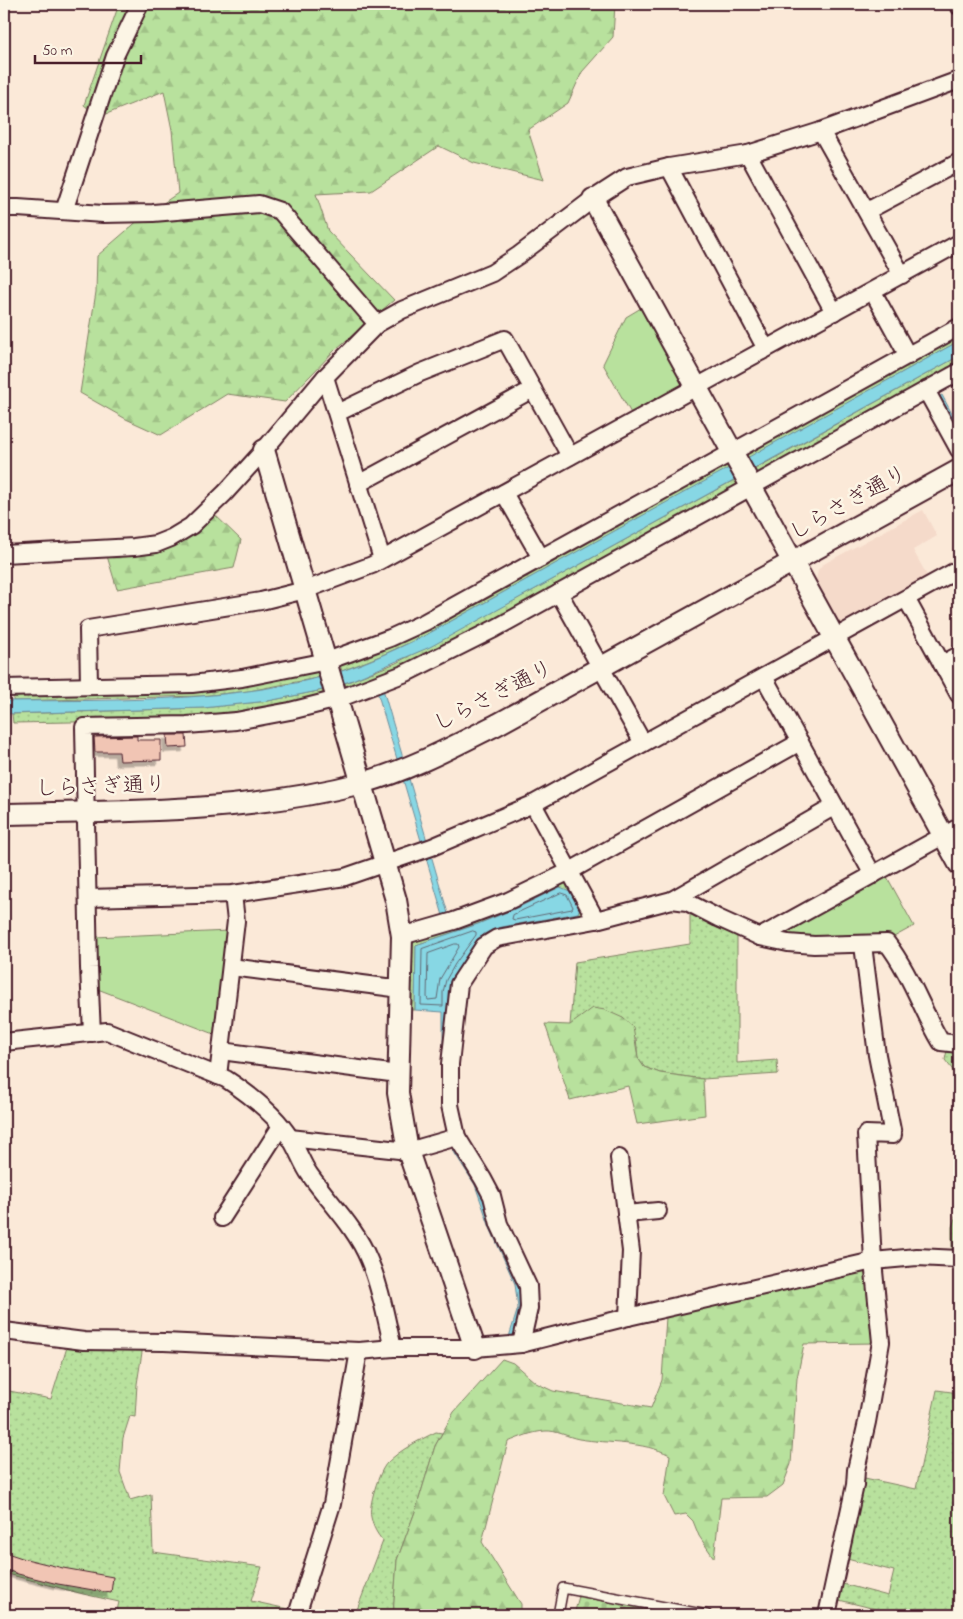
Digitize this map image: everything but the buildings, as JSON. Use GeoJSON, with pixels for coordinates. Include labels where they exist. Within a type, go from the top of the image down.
{"type":"FeatureCollection","features":[{"type":"Feature","properties":{"kind":"street"},"geometry":{"type":"LineString","coordinates":[[64,211],[115,56],[140,4]]}},
{"type":"Feature","properties":{"kind":"street"},"geometry":{"type":"LineString","coordinates":[[4,554],[134,547],[156,544],[171,538],[191,526],[264,450],[325,377],[377,324],[402,310],[492,273],[626,177],[669,167],[748,154],[820,131],[959,80]]}},
{"type":"Feature","properties":{"kind":"street"},"geometry":{"type":"LineString","coordinates":[[820,131],[902,275]]}},
{"type":"Feature","properties":{"kind":"street"},"geometry":{"type":"LineString","coordinates":[[748,154],[834,312]]}},
{"type":"Feature","properties":{"kind":"street"},"geometry":{"type":"LineString","coordinates":[[867,212],[959,162]]}},
{"type":"Feature","properties":{"kind":"street"},"geometry":{"type":"LineString","coordinates":[[669,167],[766,350]]}},
{"type":"Feature","properties":{"kind":"street"},"geometry":{"type":"LineString","coordinates":[[593,199],[835,638],[952,831],[959,864]]}},
{"type":"Feature","properties":{"kind":"street"},"geometry":{"type":"LineString","coordinates":[[4,208],[103,214],[153,213],[259,204],[280,211],[377,324]]}},
{"type":"Feature","properties":{"kind":"street"},"geometry":{"type":"LineString","coordinates":[[89,685],[88,629],[261,601],[305,590],[382,560],[873,292],[959,243]]}},
{"type":"Feature","properties":{"kind":"street"},"geometry":{"type":"LineString","coordinates":[[873,292],[908,356]]}},
{"type":"Feature","properties":{"kind":"street"},"geometry":{"type":"LineString","coordinates":[[4,688],[218,681],[327,663],[425,622],[959,327]]}},
{"type":"Feature","properties":{"kind":"street"},"geometry":{"type":"LineString","coordinates":[[337,413],[420,373],[505,339],[570,456]]}},
{"type":"Feature","properties":{"kind":"street"},"geometry":{"type":"LineString","coordinates":[[92,1033],[84,727],[236,721],[290,711],[406,673],[494,629],[959,372]]}},
{"type":"Feature","properties":{"kind":"street"},"geometry":{"type":"LineString","coordinates":[[325,377],[382,560]]}},
{"type":"Feature","properties":{"kind":"street"},"geometry":{"type":"LineString","coordinates":[[358,484],[533,389]]}},
{"type":"Feature","properties":{"kind":"street"},"geometry":{"type":"LineString","coordinates":[[926,390],[959,450]]}},
{"type":"Feature","properties":{"kind":"street"},"geometry":{"type":"LineString","coordinates":[[264,450],[363,782],[396,900],[402,936],[398,1074],[400,1111],[408,1152],[475,1348]]}},
{"type":"Feature","properties":{"kind":"street","name":"しらさぎ通り"},"geometry":{"type":"LineString","coordinates":[[4,814],[217,807],[312,794],[363,782],[393,772],[463,742],[959,470]]}},
{"type":"Feature","properties":{"kind":"street"},"geometry":{"type":"LineString","coordinates":[[504,493],[541,558]]}},
{"type":"Feature","properties":{"kind":"street"},"geometry":{"type":"LineString","coordinates":[[88,898],[233,894],[345,877],[432,847],[533,804],[959,570]]}},
{"type":"Feature","properties":{"kind":"street"},"geometry":{"type":"LineString","coordinates":[[559,593],[643,743]]}},
{"type":"Feature","properties":{"kind":"street"},"geometry":{"type":"LineString","coordinates":[[907,600],[959,695]]}},
{"type":"Feature","properties":{"kind":"street"},"geometry":{"type":"LineString","coordinates":[[942,664],[959,655]]}},
{"type":"Feature","properties":{"kind":"street"},"geometry":{"type":"LineString","coordinates":[[764,677],[873,875]]}},
{"type":"Feature","properties":{"kind":"street"},"geometry":{"type":"LineString","coordinates":[[402,936],[454,921],[508,901],[570,871],[800,742]]}},
{"type":"Feature","properties":{"kind":"street"},"geometry":{"type":"LineString","coordinates":[[533,804],[596,920]]}},
{"type":"Feature","properties":{"kind":"street"},"geometry":{"type":"LineString","coordinates":[[521,1344],[529,1308],[528,1286],[499,1224],[492,1196],[457,1138],[450,1105],[450,1064],[459,984],[469,966],[484,946],[497,938],[596,920],[672,900],[835,806]]}},
{"type":"Feature","properties":{"kind":"street"},"geometry":{"type":"LineString","coordinates":[[760,937],[952,831]]}},
{"type":"Feature","properties":{"kind":"street"},"geometry":{"type":"LineString","coordinates":[[218,1076],[236,921],[233,894]]}},
{"type":"Feature","properties":{"kind":"street"},"geometry":{"type":"LineString","coordinates":[[672,900],[687,902],[760,937],[788,943],[814,945],[887,944],[905,971],[930,1023],[942,1042],[959,1044]]}},
{"type":"Feature","properties":{"kind":"street"},"geometry":{"type":"LineString","coordinates":[[827,1615],[855,1485],[856,1470],[868,1422],[881,1342],[873,1261],[866,1134],[894,1135],[878,1055],[863,945]]}},
{"type":"Feature","properties":{"kind":"street"},"geometry":{"type":"LineString","coordinates":[[231,967],[401,989]]}},
{"type":"Feature","properties":{"kind":"street"},"geometry":{"type":"LineString","coordinates":[[4,1042],[107,1031],[218,1076],[257,1101],[286,1132],[306,1169],[338,1210],[368,1257],[374,1273],[393,1348]]}},
{"type":"Feature","properties":{"kind":"street"},"geometry":{"type":"LineString","coordinates":[[221,1051],[398,1074]]}},
{"type":"Feature","properties":{"kind":"street"},"geometry":{"type":"LineString","coordinates":[[286,1132],[408,1152],[457,1138]]}},
{"type":"Feature","properties":{"kind":"street"},"geometry":{"type":"LineString","coordinates":[[222,1218],[286,1132]]}},
{"type":"Feature","properties":{"kind":"street"},"geometry":{"type":"LineString","coordinates":[[619,1158],[631,1251],[628,1317]]}},
{"type":"Feature","properties":{"kind":"street"},"geometry":{"type":"LineString","coordinates":[[626,1214],[658,1211]]}},
{"type":"Feature","properties":{"kind":"street"},"geometry":{"type":"LineString","coordinates":[[4,1331],[84,1341],[164,1342],[359,1352],[393,1348],[475,1348],[521,1344],[628,1317],[873,1261],[916,1257],[959,1259]]}},
{"type":"Feature","properties":{"kind":"street"},"geometry":{"type":"LineString","coordinates":[[297,1615],[332,1504],[359,1352]]}},
{"type":"Feature","properties":{"kind":"lane"},"geometry":{"type":"LineString","coordinates":[[558,1615],[563,1588],[707,1615]]}},
{"type":"Feature","properties":{"kind":"shaded area"},"geometry":{"type":"Polygon","coordinates":[[[923,510],[937,536],[913,550],[929,579],[841,627],[816,580],[818,570],[822,565],[923,510]]]}},
{"type":"Feature","properties":{"kind":"green space"},"geometry":{"type":"Polygon","coordinates":[[[119,4],[615,4],[613,37],[582,72],[568,103],[528,130],[544,180],[474,163],[439,146],[371,191],[316,194],[328,231],[394,300],[336,349],[285,402],[227,394],[161,435],[126,419],[80,393],[96,292],[97,256],[140,219],[178,193],[172,130],[164,91],[99,117],[84,105],[119,4]]]}},
{"type":"Feature","properties":{"kind":"green space"},"geometry":{"type":"Polygon","coordinates":[[[641,308],[684,386],[632,415],[603,364],[626,317],[641,308]]]}},
{"type":"Feature","properties":{"kind":"green space"},"geometry":{"type":"Polygon","coordinates":[[[959,333],[959,341],[748,458],[744,450],[959,333]]]}},
{"type":"Feature","properties":{"kind":"green space"},"geometry":{"type":"Polygon","coordinates":[[[959,356],[959,366],[759,478],[755,469],[959,356]]]}},
{"type":"Feature","properties":{"kind":"green space"},"geometry":{"type":"Polygon","coordinates":[[[726,461],[730,468],[426,635],[342,671],[339,662],[726,461]]]}},
{"type":"Feature","properties":{"kind":"green space"},"geometry":{"type":"Polygon","coordinates":[[[736,479],[740,488],[461,641],[348,691],[345,683],[396,663],[736,479]]]}},
{"type":"Feature","properties":{"kind":"green space"},"geometry":{"type":"Polygon","coordinates":[[[212,512],[241,540],[234,568],[117,589],[107,556],[212,512]]]}},
{"type":"Feature","properties":{"kind":"green space"},"geometry":{"type":"Polygon","coordinates":[[[317,668],[319,677],[317,678],[249,691],[200,696],[13,701],[13,693],[317,668]]]}},
{"type":"Feature","properties":{"kind":"green space"},"geometry":{"type":"Polygon","coordinates":[[[323,690],[325,697],[287,705],[209,716],[170,719],[13,723],[12,714],[203,708],[268,701],[323,690]]]}},
{"type":"Feature","properties":{"kind":"green space"},"geometry":{"type":"Polygon","coordinates":[[[886,875],[914,926],[892,938],[788,937],[786,934],[788,929],[886,875]]]}},
{"type":"Feature","properties":{"kind":"green space"},"geometry":{"type":"Polygon","coordinates":[[[562,882],[572,886],[584,908],[580,917],[480,944],[449,1033],[449,990],[454,974],[472,946],[493,929],[543,919],[519,907],[478,924],[416,945],[415,1010],[411,1010],[412,942],[562,882]]]}},
{"type":"Feature","properties":{"kind":"green space"},"geometry":{"type":"Polygon","coordinates":[[[690,912],[737,933],[737,1063],[777,1060],[778,1074],[703,1079],[660,1073],[644,1067],[638,1058],[636,1038],[570,1025],[575,962],[690,944],[690,912]]]}},
{"type":"Feature","properties":{"kind":"green space"},"geometry":{"type":"Polygon","coordinates":[[[229,931],[217,1035],[95,988],[95,937],[229,931]]]}},
{"type":"Feature","properties":{"kind":"green space"},"geometry":{"type":"Polygon","coordinates":[[[593,1008],[605,1010],[623,1018],[633,1027],[638,1058],[644,1067],[660,1073],[703,1079],[705,1115],[637,1124],[628,1086],[570,1100],[545,1024],[570,1025],[593,1008]]]}},
{"type":"Feature","properties":{"kind":"green space"},"geometry":{"type":"Polygon","coordinates":[[[947,1050],[959,1050],[959,1084],[952,1069],[945,1060],[947,1050]]]}},
{"type":"Feature","properties":{"kind":"green space"},"geometry":{"type":"Polygon","coordinates":[[[959,1206],[959,1254],[952,1253],[952,1227],[959,1206]]]}},
{"type":"Feature","properties":{"kind":"green space"},"geometry":{"type":"Polygon","coordinates":[[[864,1270],[868,1272],[876,1343],[804,1344],[797,1378],[791,1464],[783,1485],[767,1497],[721,1498],[714,1558],[699,1536],[693,1521],[686,1514],[674,1516],[664,1496],[670,1455],[659,1450],[637,1445],[579,1439],[549,1431],[540,1432],[508,1442],[482,1542],[521,1604],[521,1615],[393,1615],[397,1560],[416,1509],[435,1446],[454,1412],[502,1359],[513,1363],[536,1383],[553,1391],[651,1408],[662,1380],[666,1317],[864,1270]]]}},
{"type":"Feature","properties":{"kind":"green space"},"geometry":{"type":"Polygon","coordinates":[[[68,1344],[143,1346],[137,1384],[135,1417],[130,1416],[123,1438],[120,1472],[130,1500],[151,1494],[153,1552],[262,1567],[251,1601],[297,1611],[296,1615],[116,1615],[119,1602],[4,1573],[4,1390],[51,1399],[68,1344]]]}},
{"type":"Feature","properties":{"kind":"green space"},"geometry":{"type":"Polygon","coordinates":[[[937,1390],[959,1393],[959,1615],[900,1615],[835,1599],[839,1583],[888,1596],[894,1571],[843,1558],[860,1477],[916,1489],[937,1390]]]}},
{"type":"Feature","properties":{"kind":"green space"},"geometry":{"type":"Polygon","coordinates":[[[436,1432],[442,1433],[435,1446],[416,1509],[397,1560],[393,1615],[355,1615],[383,1541],[374,1527],[370,1512],[381,1473],[387,1463],[398,1454],[436,1432]]]}},
{"type":"Feature","properties":{"kind":"green space"},"geometry":{"type":"Polygon","coordinates":[[[579,1596],[678,1615],[574,1615],[579,1596]]]}},
{"type":"Feature","properties":{"kind":"water"},"geometry":{"type":"Polygon","coordinates":[[[959,341],[959,356],[430,647],[350,681],[323,690],[268,701],[203,708],[4,714],[4,701],[122,700],[241,692],[317,678],[359,665],[426,635],[959,341]]]}},
{"type":"Feature","properties":{"kind":"water"},"geometry":{"type":"Polygon","coordinates":[[[942,395],[959,427],[959,438],[937,398],[942,395]]]}},
{"type":"Feature","properties":{"kind":"water"},"geometry":{"type":"Polygon","coordinates":[[[383,689],[449,917],[444,919],[377,691],[383,689]]]}},
{"type":"Feature","properties":{"kind":"water"},"geometry":{"type":"Polygon","coordinates":[[[560,887],[570,891],[580,908],[578,913],[502,927],[484,934],[476,942],[450,983],[448,992],[447,1076],[476,1177],[514,1268],[524,1300],[514,1340],[508,1340],[518,1308],[515,1284],[490,1228],[475,1185],[454,1152],[447,1133],[443,1078],[443,1012],[415,1010],[416,945],[478,924],[560,887]]]}}]}
